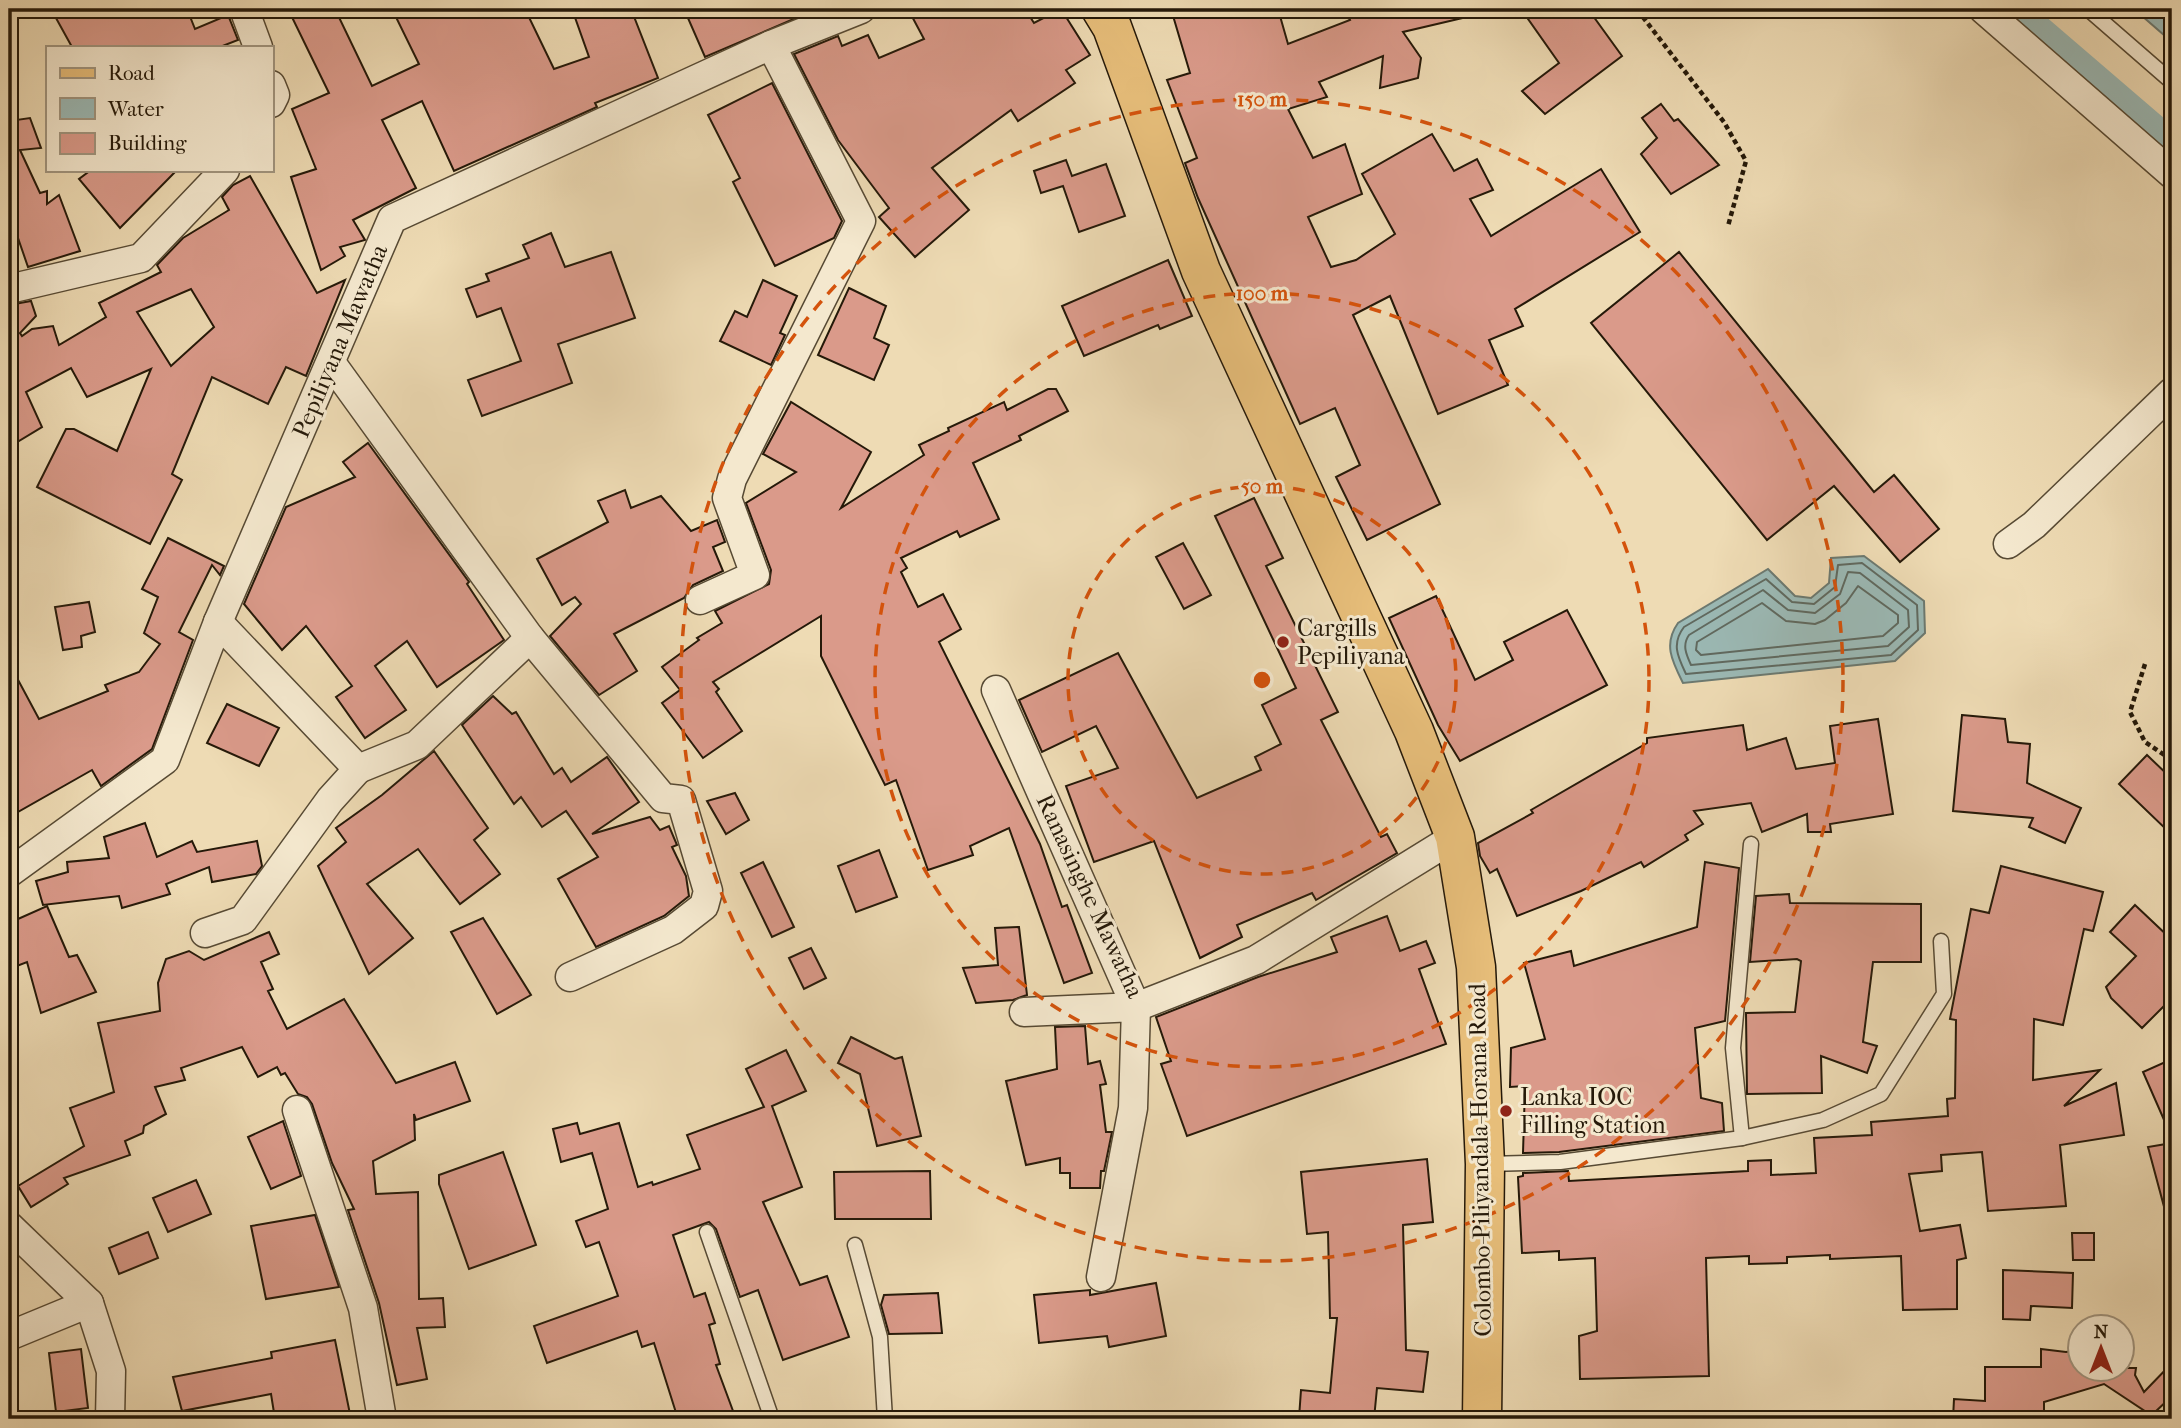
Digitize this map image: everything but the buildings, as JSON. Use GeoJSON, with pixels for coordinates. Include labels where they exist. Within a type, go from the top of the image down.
{"type":"FeatureCollection","features":[{"type":"Feature","properties":{"kind":"main road","name":"Colombo-Piliyandala-Horana Road"},"geometry":{"type":"LineString","coordinates":[[1101,9],[1111,27],[1201,271],[1413,730],[1455,837],[1476,967],[1485,1164],[1482,1419]]}},
{"type":"Feature","properties":{"kind":"street"},"geometry":{"type":"LineString","coordinates":[[244,9],[258,46]]}},
{"type":"Feature","properties":{"kind":"street","name":"Pepiliyana Mawatha"},"geometry":{"type":"LineString","coordinates":[[9,873],[165,761],[218,622],[332,364],[392,219],[771,45],[861,9]]}},
{"type":"Feature","properties":{"kind":"street"},"geometry":{"type":"LineString","coordinates":[[1983,9],[2172,174]]}},
{"type":"Feature","properties":{"kind":"street"},"geometry":{"type":"LineString","coordinates":[[699,600],[755,575],[727,498],[732,479],[861,221],[771,45]]}},
{"type":"Feature","properties":{"kind":"street"},"geometry":{"type":"LineString","coordinates":[[9,289],[141,258],[223,172]]}},
{"type":"Feature","properties":{"kind":"street"},"geometry":{"type":"LineString","coordinates":[[332,364],[530,638],[663,798],[681,800],[708,891],[704,906],[673,930],[570,977]]}},
{"type":"Feature","properties":{"kind":"street"},"geometry":{"type":"LineString","coordinates":[[2008,544],[2034,526],[2172,392]]}},
{"type":"Feature","properties":{"kind":"street"},"geometry":{"type":"LineString","coordinates":[[218,622],[358,769]]}},
{"type":"Feature","properties":{"kind":"street"},"geometry":{"type":"LineString","coordinates":[[205,933],[243,920],[330,800],[358,769],[417,745],[530,638]]}},
{"type":"Feature","properties":{"kind":"street","name":"Ranasinghe Mawatha"},"geometry":{"type":"LineString","coordinates":[[996,690],[1136,1007],[1256,960],[1455,837]]}},
{"type":"Feature","properties":{"kind":"street"},"geometry":{"type":"LineString","coordinates":[[1024,1012],[1136,1007],[1133,1108],[1101,1277]]}},
{"type":"Feature","properties":{"kind":"street"},"geometry":{"type":"LineString","coordinates":[[297,1110],[363,1308],[382,1419]]}},
{"type":"Feature","properties":{"kind":"street"},"geometry":{"type":"LineString","coordinates":[[17,1233],[89,1303],[111,1371],[110,1419]]}},
{"type":"Feature","properties":{"kind":"street"},"geometry":{"type":"LineString","coordinates":[[9,1336],[89,1303]]}},
{"type":"Feature","properties":{"kind":"lane"},"geometry":{"type":"LineString","coordinates":[[2088,9],[2172,82]]}},
{"type":"Feature","properties":{"kind":"lane"},"geometry":{"type":"LineString","coordinates":[[1742,1138],[1733,1048],[1751,844]]}},
{"type":"Feature","properties":{"kind":"lane"},"geometry":{"type":"LineString","coordinates":[[1485,1164],[1560,1162],[1742,1138],[1823,1120],[1881,1094],[1944,994],[1941,941]]}},
{"type":"Feature","properties":{"kind":"lane"},"geometry":{"type":"LineString","coordinates":[[707,1232],[772,1419]]}},
{"type":"Feature","properties":{"kind":"lane"},"geometry":{"type":"LineString","coordinates":[[855,1245],[880,1337],[885,1419]]}},
{"type":"Feature","properties":{"kind":"path"},"geometry":{"type":"LineString","coordinates":[[1640,9],[1642,16],[1724,122],[1746,161],[1728,226]]}},
{"type":"Feature","properties":{"kind":"path"},"geometry":{"type":"LineString","coordinates":[[2145,664],[2130,712],[2145,742],[2172,760]]}},
{"type":"Feature","properties":{"kind":"water"},"geometry":{"type":"Polygon","coordinates":[[[2134,9],[2172,9],[2172,42],[2134,9]]]}},
{"type":"Feature","properties":{"kind":"water"},"geometry":{"type":"Polygon","coordinates":[[[1864,556],[1924,601],[1925,633],[1895,661],[1683,683],[1670,645],[1678,623],[1768,569],[1795,596],[1811,598],[1829,583],[1831,558],[1864,556]]]}},
{"type":"Feature","properties":{"kind":"waterway"},"geometry":{"type":"LineString","coordinates":[[2017,9],[2172,142]]}},
{"type":"Feature","properties":{"kind":"place","name":"Cargills Pepiliyana"},"geometry":{"type":"Point","coordinates":[1283,642]}},
{"type":"Feature","properties":{"kind":"place","name":"Lanka IOC Filling Station"},"geometry":{"type":"Point","coordinates":[1506,1111]}}]}
